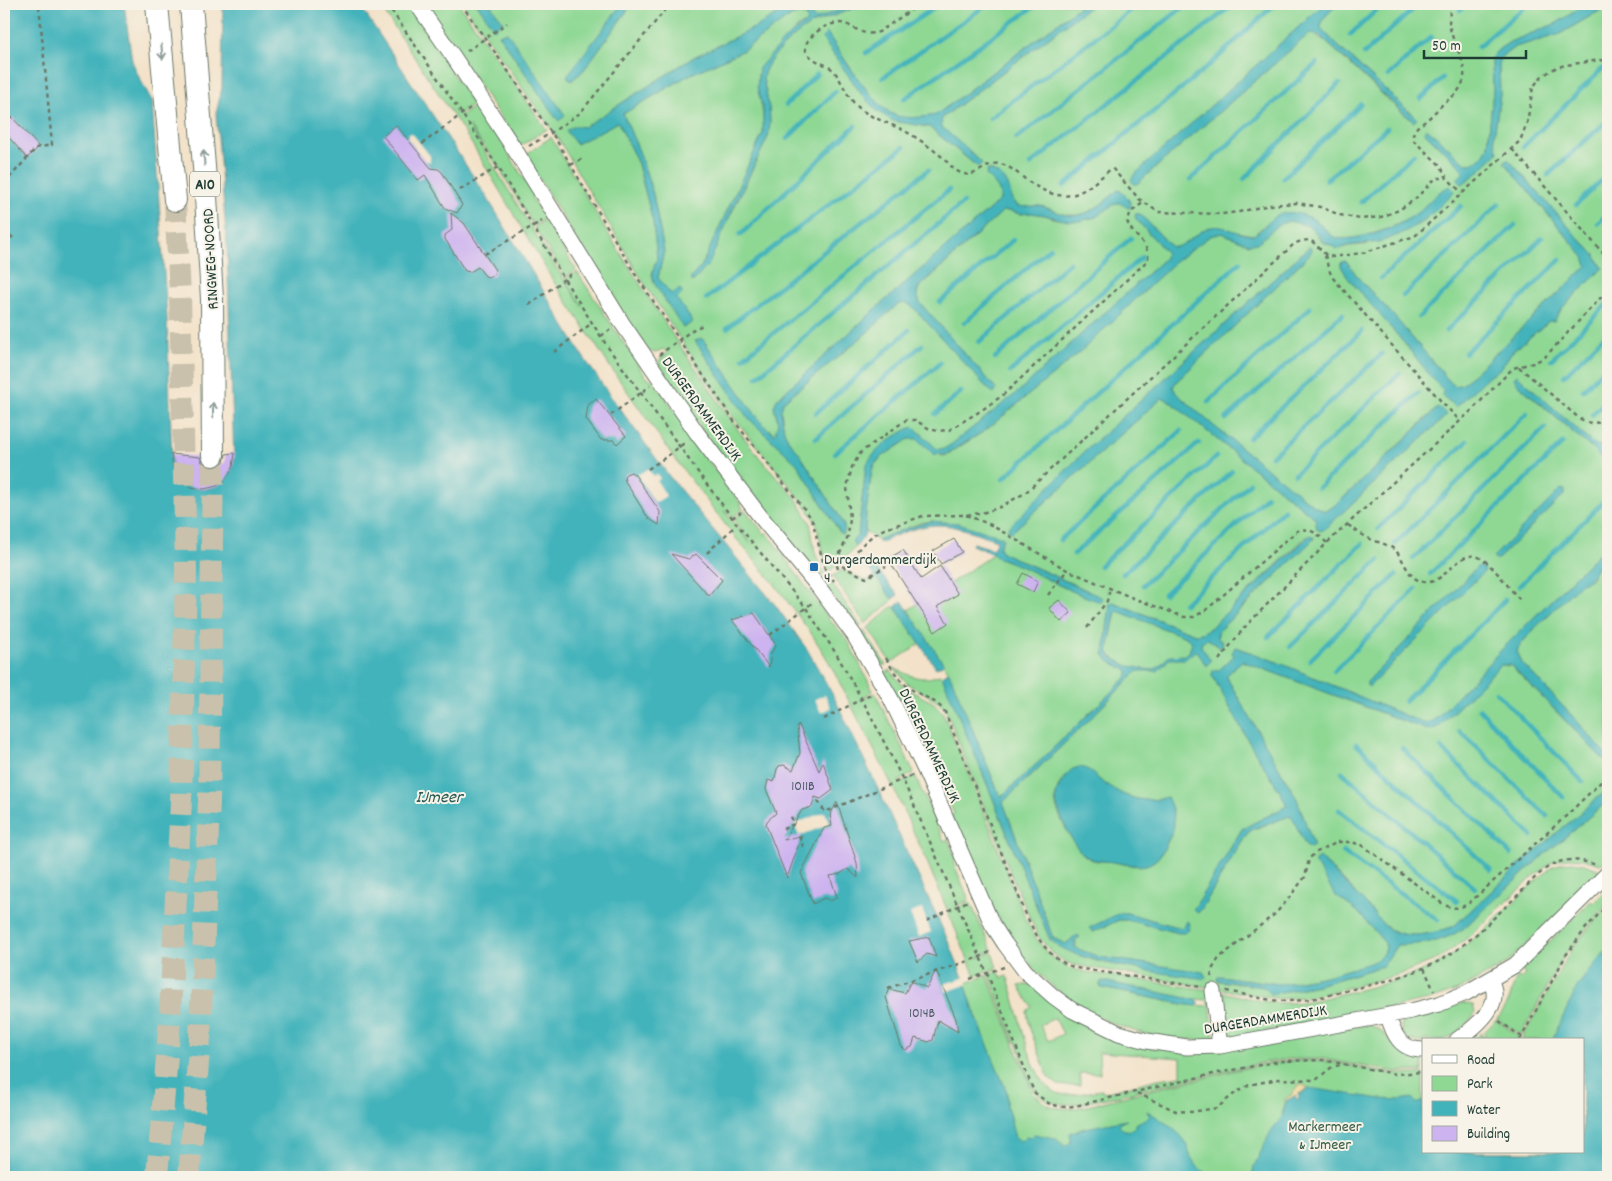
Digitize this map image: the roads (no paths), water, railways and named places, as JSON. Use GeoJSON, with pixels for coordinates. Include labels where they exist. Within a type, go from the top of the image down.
{"type":"FeatureCollection","features":[{"type":"Feature","properties":{"kind":"highway","name":"RINGWEG-NOORD"},"geometry":{"type":"LineString","coordinates":[[157,4],[175,200]]}},
{"type":"Feature","properties":{"kind":"highway","name":"RINGWEG-NOORD"},"geometry":{"type":"LineString","coordinates":[[191,4],[212,299],[213,455]]}},
{"type":"Feature","properties":{"kind":"street","name":"DURGERDAMMERDIJK"},"geometry":{"type":"LineString","coordinates":[[417,4],[456,59],[517,153],[586,266],[697,433],[854,635],[891,699],[925,770],[992,924],[1004,944],[1025,971],[1072,1010],[1119,1033],[1163,1044],[1220,1046],[1439,1004],[1466,993],[1515,965],[1604,869]]}},
{"type":"Feature","properties":{"kind":"street"},"geometry":{"type":"LineString","coordinates":[[1460,1038],[1477,1025],[1487,1013],[1494,997],[1491,980]]}},
{"type":"Feature","properties":{"kind":"street"},"geometry":{"type":"LineString","coordinates":[[1212,987],[1220,1046]]}},
{"type":"Feature","properties":{"kind":"street"},"geometry":{"type":"LineString","coordinates":[[1388,1015],[1395,1036],[1411,1048],[1422,1050]]}},
{"type":"Feature","properties":{"kind":"water","name":"IJmeer"},"geometry":{"type":"Polygon","coordinates":[[[4,4],[124,4],[132,61],[152,101],[167,317],[172,463],[178,475],[185,483],[195,488],[204,489],[214,487],[223,481],[230,472],[234,460],[227,244],[216,114],[222,88],[223,4],[359,4],[485,194],[582,355],[606,390],[669,476],[776,606],[808,651],[834,697],[951,947],[976,1016],[1007,1092],[1007,1106],[1015,1138],[1021,1141],[1026,1136],[1031,1137],[1034,1134],[1055,1138],[1065,1146],[1071,1142],[1070,1133],[1085,1128],[1127,1120],[1119,1126],[1125,1130],[1131,1130],[1135,1127],[1135,1124],[1150,1117],[1147,1111],[1169,1125],[1184,1139],[1194,1162],[1212,1177],[4,1177],[4,4]]]}},
{"type":"Feature","properties":{"kind":"water"},"geometry":{"type":"Polygon","coordinates":[[[477,4],[490,4],[503,22],[494,29],[477,4]]]}},
{"type":"Feature","properties":{"kind":"water"},"geometry":{"type":"Polygon","coordinates":[[[622,4],[632,4],[583,71],[571,81],[567,76],[622,4]]]}},
{"type":"Feature","properties":{"kind":"water"},"geometry":{"type":"Polygon","coordinates":[[[793,4],[811,4],[807,8],[813,18],[817,19],[853,4],[865,4],[820,20],[807,27],[782,47],[769,63],[763,79],[770,115],[768,137],[735,204],[709,264],[694,281],[691,281],[691,278],[702,265],[763,133],[763,110],[757,87],[759,68],[786,38],[808,21],[805,15],[791,16],[742,51],[689,75],[623,114],[639,151],[653,194],[664,251],[658,278],[671,294],[680,289],[683,292],[677,299],[693,322],[683,328],[654,283],[652,274],[657,258],[653,222],[638,164],[618,122],[576,144],[566,131],[574,126],[584,127],[694,57],[756,27],[793,4]]]}},
{"type":"Feature","properties":{"kind":"water"},"geometry":{"type":"Polygon","coordinates":[[[1083,4],[1093,4],[942,118],[941,126],[982,163],[978,167],[929,127],[893,121],[876,110],[862,95],[822,38],[827,33],[859,80],[888,112],[897,116],[912,118],[936,115],[1083,4]]]}},
{"type":"Feature","properties":{"kind":"water"},"geometry":{"type":"Polygon","coordinates":[[[1324,4],[1339,4],[1325,17],[1321,28],[1417,119],[1414,122],[1320,36],[1310,33],[1137,184],[1134,184],[1131,180],[1133,176],[1324,4]]]}},
{"type":"Feature","properties":{"kind":"water"},"geometry":{"type":"Polygon","coordinates":[[[1586,4],[1608,4],[1608,6],[1558,35],[1515,47],[1501,57],[1499,64],[1500,94],[1494,138],[1498,153],[1476,174],[1462,184],[1457,179],[1463,173],[1462,168],[1425,133],[1425,129],[1429,130],[1466,164],[1477,161],[1483,156],[1488,146],[1493,90],[1493,56],[1499,49],[1510,42],[1557,23],[1586,4]]]}},
{"type":"Feature","properties":{"kind":"water"},"geometry":{"type":"Polygon","coordinates":[[[507,32],[565,115],[559,121],[499,35],[507,32]]]}},
{"type":"Feature","properties":{"kind":"water"},"geometry":{"type":"Polygon","coordinates":[[[1506,160],[1509,160],[1595,255],[1603,268],[1562,308],[1554,321],[1549,321],[1511,353],[1501,368],[1484,380],[1456,407],[1443,396],[1443,391],[1347,277],[1341,263],[1347,262],[1360,280],[1451,383],[1455,386],[1463,384],[1587,266],[1584,257],[1505,163],[1506,160]]]}},
{"type":"Feature","properties":{"kind":"water"},"geometry":{"type":"Polygon","coordinates":[[[989,170],[1007,182],[1012,199],[1018,206],[1041,206],[1071,216],[1079,215],[1094,210],[1118,190],[1127,198],[1131,208],[1116,203],[1096,217],[1080,221],[1067,221],[1045,215],[1003,211],[918,288],[917,294],[920,303],[996,389],[995,393],[986,387],[913,307],[904,303],[897,305],[862,337],[783,402],[781,411],[784,431],[838,514],[845,531],[841,534],[797,464],[747,417],[695,341],[702,338],[764,426],[775,434],[778,422],[774,406],[777,399],[880,305],[1000,200],[1000,192],[986,175],[989,170]]]}},
{"type":"Feature","properties":{"kind":"water"},"geometry":{"type":"Polygon","coordinates":[[[1450,186],[1454,191],[1429,216],[1410,229],[1378,242],[1336,249],[1323,242],[1309,226],[1289,221],[1280,224],[1257,243],[1249,244],[1222,233],[1210,236],[1176,261],[1078,354],[986,430],[945,455],[934,454],[917,439],[909,439],[880,458],[872,470],[864,536],[856,547],[852,541],[858,535],[866,466],[880,448],[901,433],[914,427],[937,449],[944,449],[952,444],[1018,392],[1165,258],[1166,252],[1136,219],[1136,214],[1140,214],[1172,247],[1183,244],[1201,231],[1211,227],[1222,227],[1243,234],[1254,235],[1274,217],[1282,213],[1300,214],[1311,218],[1334,237],[1342,239],[1381,232],[1400,224],[1412,217],[1437,194],[1450,186]]]}},
{"type":"Feature","properties":{"kind":"water"},"geometry":{"type":"Polygon","coordinates":[[[1309,247],[1312,249],[1310,254],[1176,382],[1173,387],[1176,393],[1314,506],[1325,511],[1338,503],[1439,407],[1447,415],[1325,529],[1320,531],[1317,529],[1315,518],[1168,400],[1162,398],[1012,532],[1008,531],[1008,528],[1081,455],[1309,247]]]}},
{"type":"Feature","properties":{"kind":"water"},"geometry":{"type":"Polygon","coordinates":[[[1517,375],[1593,444],[1600,446],[1608,440],[1608,465],[1518,384],[1514,378],[1517,375]]]}},
{"type":"Feature","properties":{"kind":"water"},"geometry":{"type":"Polygon","coordinates":[[[1561,489],[1565,490],[1565,494],[1497,560],[1494,559],[1494,556],[1561,489]]]}},
{"type":"Feature","properties":{"kind":"water"},"geometry":{"type":"Polygon","coordinates":[[[931,521],[958,523],[1002,537],[999,548],[1003,553],[1103,598],[1101,602],[1087,597],[972,545],[973,543],[993,549],[997,540],[975,532],[935,525],[907,531],[879,543],[877,540],[931,521]]]}},
{"type":"Feature","properties":{"kind":"water"},"geometry":{"type":"Polygon","coordinates":[[[1310,535],[1314,537],[1219,630],[1217,638],[1223,643],[1221,648],[1208,639],[1202,642],[1201,646],[1211,661],[1206,666],[1198,652],[1195,651],[1185,659],[1169,659],[1158,671],[1136,672],[1003,802],[1053,938],[1065,944],[1078,935],[1080,937],[1075,941],[1075,948],[1100,957],[1203,972],[1206,977],[1204,979],[1119,966],[1073,953],[1057,945],[1048,935],[942,676],[949,672],[999,794],[1002,796],[1128,676],[1128,671],[1109,661],[1104,654],[1110,604],[1112,602],[1195,634],[1202,633],[1210,628],[1310,535]],[[1117,611],[1108,651],[1111,657],[1128,666],[1152,670],[1169,656],[1185,655],[1189,652],[1192,642],[1186,637],[1117,611]]]}},
{"type":"Feature","properties":{"kind":"water"},"geometry":{"type":"Polygon","coordinates":[[[1608,544],[1608,556],[1591,577],[1581,583],[1536,627],[1517,651],[1522,663],[1608,757],[1608,764],[1511,665],[1501,665],[1438,727],[1431,730],[1242,661],[1227,675],[1227,678],[1297,799],[1314,846],[1306,847],[1290,816],[1252,829],[1245,836],[1201,910],[1198,913],[1193,910],[1242,829],[1287,806],[1212,675],[1213,671],[1219,670],[1234,656],[1232,653],[1235,647],[1277,662],[1423,723],[1429,723],[1438,717],[1504,647],[1608,544]]]}},
{"type":"Feature","properties":{"kind":"water"},"geometry":{"type":"Polygon","coordinates":[[[868,559],[898,595],[892,599],[865,563],[868,559]]]}},
{"type":"Feature","properties":{"kind":"water"},"geometry":{"type":"Polygon","coordinates":[[[1481,566],[1485,569],[1484,572],[1370,686],[1367,686],[1367,682],[1477,567],[1481,566]]]}},
{"type":"Feature","properties":{"kind":"water"},"geometry":{"type":"Polygon","coordinates":[[[902,601],[944,664],[936,668],[895,607],[902,601]]]}},
{"type":"Feature","properties":{"kind":"water"},"geometry":{"type":"Polygon","coordinates":[[[1080,767],[1089,770],[1116,791],[1132,798],[1148,800],[1167,797],[1173,813],[1174,826],[1165,847],[1155,861],[1149,864],[1136,865],[1096,860],[1088,858],[1078,848],[1061,818],[1056,803],[1056,795],[1070,771],[1080,767]]]}},
{"type":"Feature","properties":{"kind":"water"},"geometry":{"type":"Polygon","coordinates":[[[1608,789],[1608,801],[1539,859],[1464,928],[1448,937],[1432,942],[1397,945],[1383,966],[1318,985],[1271,994],[1264,987],[1217,980],[1220,976],[1279,984],[1289,983],[1326,976],[1367,964],[1382,955],[1385,943],[1357,911],[1335,895],[1315,863],[1320,857],[1384,925],[1391,930],[1408,935],[1437,932],[1454,926],[1524,861],[1608,789]]]}},
{"type":"Feature","properties":{"kind":"water"},"geometry":{"type":"Polygon","coordinates":[[[1120,913],[1127,913],[1180,928],[1184,927],[1187,921],[1190,924],[1189,929],[1184,933],[1127,920],[1119,920],[1093,932],[1089,928],[1120,913]]]}},
{"type":"Feature","properties":{"kind":"water","name":"Markermeer & IJmeer"},"geometry":{"type":"Polygon","coordinates":[[[1608,948],[1608,1177],[1252,1177],[1254,1166],[1271,1131],[1282,1117],[1286,1101],[1295,1096],[1298,1100],[1299,1095],[1309,1088],[1381,1099],[1401,1100],[1412,1098],[1416,1103],[1422,1102],[1422,1154],[1584,1154],[1584,1038],[1553,1038],[1578,985],[1608,948]]]}},
{"type":"Feature","properties":{"kind":"water"},"geometry":{"type":"Polygon","coordinates":[[[1102,981],[1197,1000],[1199,1004],[1197,1006],[1187,1005],[1102,988],[1100,984],[1102,981]]]}},
{"type":"Feature","properties":{"kind":"waterway"},"geometry":{"type":"LineString","coordinates":[[866,53],[940,4]]}},
{"type":"Feature","properties":{"kind":"waterway"},"geometry":{"type":"LineString","coordinates":[[882,78],[988,4]]}},
{"type":"Feature","properties":{"kind":"waterway"},"geometry":{"type":"LineString","coordinates":[[904,99],[1038,4]]}},
{"type":"Feature","properties":{"kind":"waterway"},"geometry":{"type":"LineString","coordinates":[[990,118],[1139,4]]}},
{"type":"Feature","properties":{"kind":"waterway"},"geometry":{"type":"LineString","coordinates":[[1016,139],[1187,4]]}},
{"type":"Feature","properties":{"kind":"waterway"},"geometry":{"type":"LineString","coordinates":[[1030,165],[1234,4]]}},
{"type":"Feature","properties":{"kind":"waterway"},"geometry":{"type":"LineString","coordinates":[[1064,186],[1212,63],[1275,4]]}},
{"type":"Feature","properties":{"kind":"waterway"},"geometry":{"type":"LineString","coordinates":[[1350,35],[1383,4]]}},
{"type":"Feature","properties":{"kind":"waterway"},"geometry":{"type":"LineString","coordinates":[[1364,54],[1419,4]]}},
{"type":"Feature","properties":{"kind":"waterway"},"geometry":{"type":"LineString","coordinates":[[1460,10],[1467,4]]}},
{"type":"Feature","properties":{"kind":"waterway"},"geometry":{"type":"LineString","coordinates":[[1478,47],[1528,4]]}},
{"type":"Feature","properties":{"kind":"waterway"},"geometry":{"type":"LineString","coordinates":[[1388,76],[1431,37]]}},
{"type":"Feature","properties":{"kind":"waterway"},"geometry":{"type":"LineString","coordinates":[[1191,179],[1317,63]]}},
{"type":"Feature","properties":{"kind":"waterway"},"geometry":{"type":"LineString","coordinates":[[1523,147],[1605,66]]}},
{"type":"Feature","properties":{"kind":"waterway"},"geometry":{"type":"LineString","coordinates":[[786,105],[817,74]]}},
{"type":"Feature","properties":{"kind":"waterway"},"geometry":{"type":"LineString","coordinates":[[1421,99],[1443,78]]}},
{"type":"Feature","properties":{"kind":"waterway"},"geometry":{"type":"LineString","coordinates":[[1244,179],[1339,84]]}},
{"type":"Feature","properties":{"kind":"waterway"},"geometry":{"type":"LineString","coordinates":[[787,139],[836,91]]}},
{"type":"Feature","properties":{"kind":"waterway"},"geometry":{"type":"LineString","coordinates":[[1283,178],[1361,104]]}},
{"type":"Feature","properties":{"kind":"waterway"},"geometry":{"type":"LineString","coordinates":[[1548,175],[1608,120]]}},
{"type":"Feature","properties":{"kind":"waterway"},"geometry":{"type":"LineString","coordinates":[[740,235],[855,126]]}},
{"type":"Feature","properties":{"kind":"waterway"},"geometry":{"type":"LineString","coordinates":[[1326,180],[1387,128]]}},
{"type":"Feature","properties":{"kind":"waterway"},"geometry":{"type":"LineString","coordinates":[[706,299],[904,147]]}},
{"type":"Feature","properties":{"kind":"waterway"},"geometry":{"type":"LineString","coordinates":[[1361,202],[1414,154]]}},
{"type":"Feature","properties":{"kind":"waterway"},"geometry":{"type":"LineString","coordinates":[[727,328],[928,170]]}},
{"type":"Feature","properties":{"kind":"waterway"},"geometry":{"type":"LineString","coordinates":[[1576,205],[1608,174]]}},
{"type":"Feature","properties":{"kind":"waterway"},"geometry":{"type":"LineString","coordinates":[[743,358],[949,190]]}},
{"type":"Feature","properties":{"kind":"waterway"},"geometry":{"type":"LineString","coordinates":[[757,377],[963,203]]}},
{"type":"Feature","properties":{"kind":"waterway"},"geometry":{"type":"LineString","coordinates":[[1403,296],[1499,204]]}},
{"type":"Feature","properties":{"kind":"waterway"},"geometry":{"type":"LineString","coordinates":[[1381,278],[1461,206]]}},
{"type":"Feature","properties":{"kind":"waterway"},"geometry":{"type":"LineString","coordinates":[[1598,223],[1608,213]]}},
{"type":"Feature","properties":{"kind":"waterway"},"geometry":{"type":"LineString","coordinates":[[1419,317],[1515,225]]}},
{"type":"Feature","properties":{"kind":"waterway"},"geometry":{"type":"LineString","coordinates":[[995,358],[1131,238]]}},
{"type":"Feature","properties":{"kind":"waterway"},"geometry":{"type":"LineString","coordinates":[[1446,331],[1542,238]]}},
{"type":"Feature","properties":{"kind":"waterway"},"geometry":{"type":"LineString","coordinates":[[940,302],[1013,240]]}},
{"type":"Feature","properties":{"kind":"waterway"},"geometry":{"type":"LineString","coordinates":[[964,323],[1050,248]]}},
{"type":"Feature","properties":{"kind":"waterway"},"geometry":{"type":"LineString","coordinates":[[1010,372],[1142,257]]}},
{"type":"Feature","properties":{"kind":"waterway"},"geometry":{"type":"LineString","coordinates":[[1465,353],[1560,260]]}},
{"type":"Feature","properties":{"kind":"waterway"},"geometry":{"type":"LineString","coordinates":[[1003,479],[1240,262]]}},
{"type":"Feature","properties":{"kind":"waterway"},"geometry":{"type":"LineString","coordinates":[[979,342],[1069,263]]}},
{"type":"Feature","properties":{"kind":"waterway"},"geometry":{"type":"LineString","coordinates":[[1551,360],[1608,303]]}},
{"type":"Feature","properties":{"kind":"waterway"},"geometry":{"type":"LineString","coordinates":[[1208,402],[1310,308]]}},
{"type":"Feature","properties":{"kind":"waterway"},"geometry":{"type":"LineString","coordinates":[[1226,419],[1343,314]]}},
{"type":"Feature","properties":{"kind":"waterway"},"geometry":{"type":"LineString","coordinates":[[816,413],[909,330]]}},
{"type":"Feature","properties":{"kind":"waterway"},"geometry":{"type":"LineString","coordinates":[[1249,438],[1362,331]]}},
{"type":"Feature","properties":{"kind":"waterway"},"geometry":{"type":"LineString","coordinates":[[1564,376],[1608,332]]}},
{"type":"Feature","properties":{"kind":"waterway"},"geometry":{"type":"LineString","coordinates":[[816,438],[922,345]]}},
{"type":"Feature","properties":{"kind":"waterway"},"geometry":{"type":"LineString","coordinates":[[1272,456],[1382,354]]}},
{"type":"Feature","properties":{"kind":"waterway"},"geometry":{"type":"LineString","coordinates":[[835,453],[940,363]]}},
{"type":"Feature","properties":{"kind":"waterway"},"geometry":{"type":"LineString","coordinates":[[1583,390],[1608,364]]}},
{"type":"Feature","properties":{"kind":"waterway"},"geometry":{"type":"LineString","coordinates":[[1295,474],[1400,373]]}},
{"type":"Feature","properties":{"kind":"waterway"},"geometry":{"type":"LineString","coordinates":[[935,414],[961,392]]}},
{"type":"Feature","properties":{"kind":"waterway"},"geometry":{"type":"LineString","coordinates":[[1318,488],[1418,393]]}},
{"type":"Feature","properties":{"kind":"waterway"},"geometry":{"type":"LineString","coordinates":[[1592,415],[1608,398]]}},
{"type":"Feature","properties":{"kind":"waterway"},"geometry":{"type":"LineString","coordinates":[[1395,544],[1527,413]]}},
{"type":"Feature","properties":{"kind":"waterway"},"geometry":{"type":"LineString","coordinates":[[1413,559],[1545,428]]}},
{"type":"Feature","properties":{"kind":"waterway"},"geometry":{"type":"LineString","coordinates":[[1060,540],[1181,431]]}},
{"type":"Feature","properties":{"kind":"waterway"},"geometry":{"type":"LineString","coordinates":[[1378,529],[1467,441]]}},
{"type":"Feature","properties":{"kind":"waterway"},"geometry":{"type":"LineString","coordinates":[[1074,554],[1199,443]]}},
{"type":"Feature","properties":{"kind":"waterway"},"geometry":{"type":"LineString","coordinates":[[1430,574],[1563,443]]}},
{"type":"Feature","properties":{"kind":"waterway"},"geometry":{"type":"LineString","coordinates":[[1100,566],[1216,457]]}},
{"type":"Feature","properties":{"kind":"waterway"},"geometry":{"type":"LineString","coordinates":[[1123,574],[1232,471]]}},
{"type":"Feature","properties":{"kind":"waterway"},"geometry":{"type":"LineString","coordinates":[[1143,585],[1250,483]]}},
{"type":"Feature","properties":{"kind":"waterway"},"geometry":{"type":"LineString","coordinates":[[1164,594],[1267,496]]}},
{"type":"Feature","properties":{"kind":"waterway"},"geometry":{"type":"LineString","coordinates":[[1519,586],[1608,497]]}},
{"type":"Feature","properties":{"kind":"waterway"},"geometry":{"type":"LineString","coordinates":[[1184,604],[1284,510]]}},
{"type":"Feature","properties":{"kind":"waterway"},"geometry":{"type":"LineString","coordinates":[[1268,637],[1362,544]]}},
{"type":"Feature","properties":{"kind":"waterway"},"geometry":{"type":"LineString","coordinates":[[1290,647],[1379,560]]}},
{"type":"Feature","properties":{"kind":"waterway"},"geometry":{"type":"LineString","coordinates":[[1310,660],[1396,575]]}},
{"type":"Feature","properties":{"kind":"waterway"},"geometry":{"type":"LineString","coordinates":[[1334,671],[1416,589]]}},
{"type":"Feature","properties":{"kind":"waterway"},"geometry":{"type":"LineString","coordinates":[[1405,701],[1505,600]]}},
{"type":"Feature","properties":{"kind":"waterway"},"geometry":{"type":"LineString","coordinates":[[1496,692],[1582,781]]}},
{"type":"Feature","properties":{"kind":"waterway"},"geometry":{"type":"LineString","coordinates":[[1479,709],[1563,797]]}},
{"type":"Feature","properties":{"kind":"waterway"},"geometry":{"type":"LineString","coordinates":[[1460,731],[1547,816]]}},
{"type":"Feature","properties":{"kind":"waterway"},"geometry":{"type":"LineString","coordinates":[[1356,744],[1491,870]]}},
{"type":"Feature","properties":{"kind":"waterway"},"geometry":{"type":"LineString","coordinates":[[1402,748],[1511,854]]}},
{"type":"Feature","properties":{"kind":"waterway"},"geometry":{"type":"LineString","coordinates":[[1441,748],[1532,836]]}},
{"type":"Feature","properties":{"kind":"waterway"},"geometry":{"type":"LineString","coordinates":[[1342,772],[1475,888]]}},
{"type":"Feature","properties":{"kind":"waterway"},"geometry":{"type":"LineString","coordinates":[[1339,810],[1457,901]]}},
{"type":"Feature","properties":{"kind":"waterway"},"geometry":{"type":"LineString","coordinates":[[1343,852],[1438,920]]}},
{"type":"Feature","properties":{"kind":"tunnel"},"geometry":{"type":"LineString","coordinates":[[157,1177],[169,1032],[181,801],[186,569],[180,294],[175,200]]}},
{"type":"Feature","properties":{"kind":"tunnel"},"geometry":{"type":"LineString","coordinates":[[189,1177],[200,1037],[209,802],[213,455]]}},
{"type":"Feature","properties":{"kind":"place","name":"Durgerdammerdijk 4"},"geometry":{"type":"Point","coordinates":[814,567]}}]}
